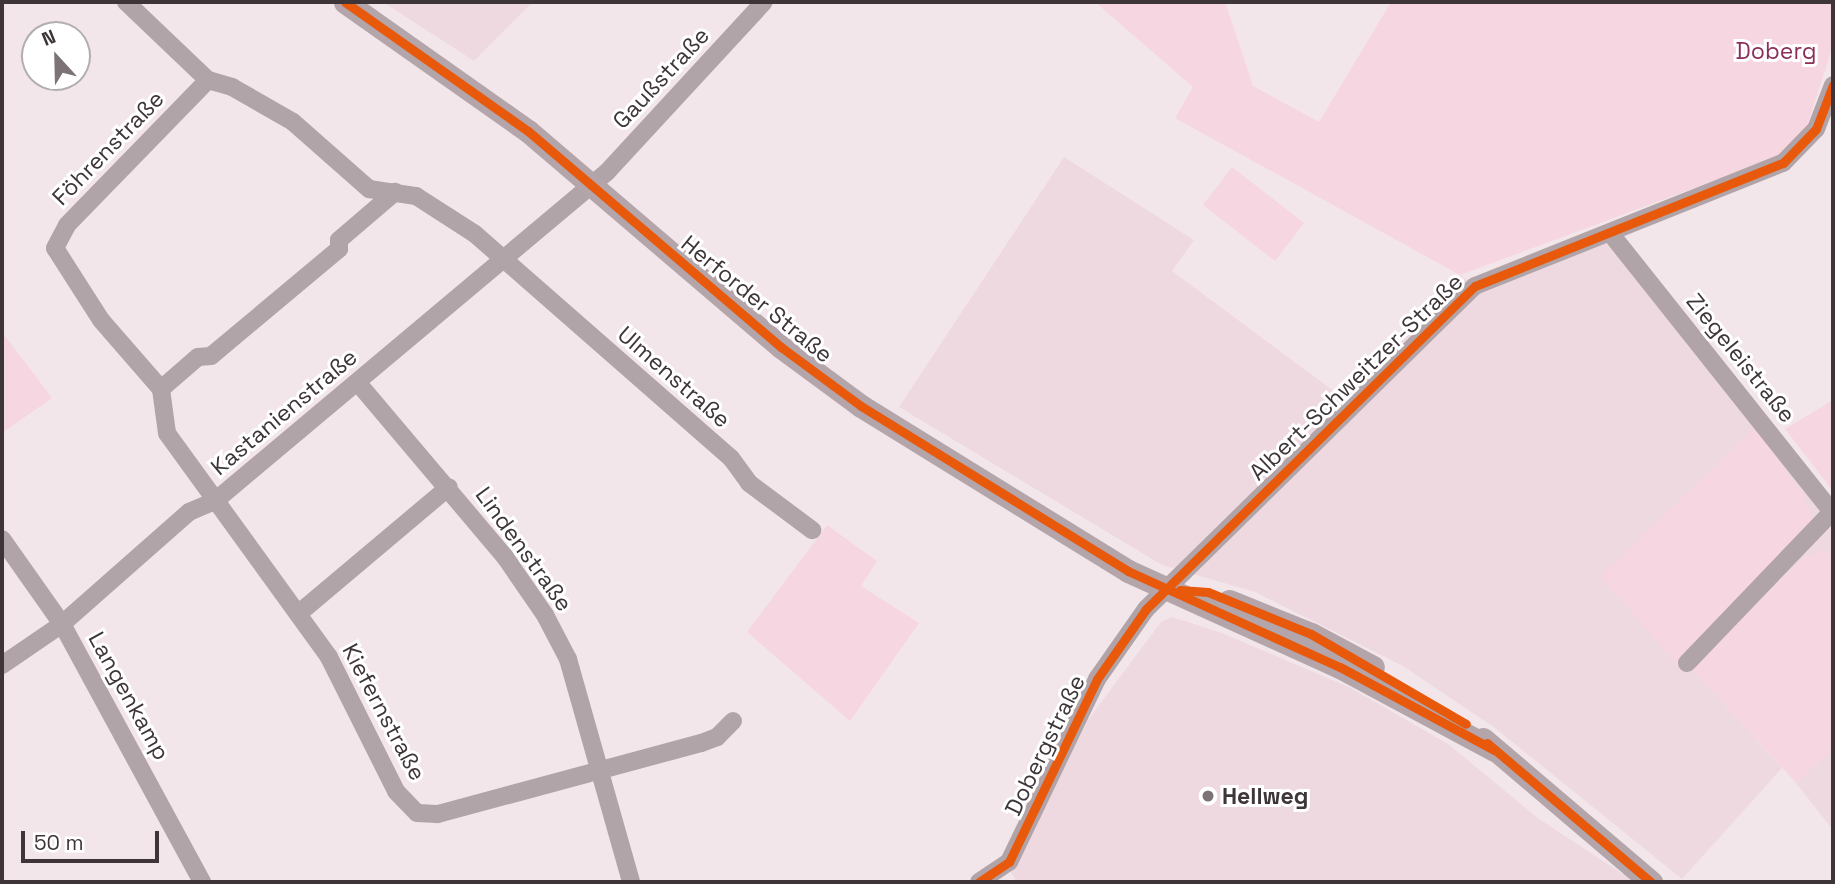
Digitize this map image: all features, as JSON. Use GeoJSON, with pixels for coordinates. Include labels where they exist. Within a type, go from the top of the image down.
{"type":"FeatureCollection","features":[{"type":"Feature","properties":{"kind":"main road","name":"Herforder Straße"},"geometry":{"type":"LineString","coordinates":[[345,2],[454,75],[591,185],[781,347],[861,406],[1128,572],[1340,667],[1494,750],[1651,882]]}},
{"type":"Feature","properties":{"kind":"street"},"geometry":{"type":"LineString","coordinates":[[126,2],[208,80],[232,88],[293,122],[369,189],[416,196],[475,234],[502,262]]}},
{"type":"Feature","properties":{"kind":"street","name":"Gaußstraße"},"geometry":{"type":"LineString","coordinates":[[591,185],[764,2]]}},
{"type":"Feature","properties":{"kind":"street","name":"Föhrenstraße"},"geometry":{"type":"LineString","coordinates":[[161,389],[101,320],[55,248],[75,215],[208,80]]}},
{"type":"Feature","properties":{"kind":"street","name":"Albert-Schweitzer-Straße"},"geometry":{"type":"LineString","coordinates":[[1170,590],[1475,286],[1611,234],[1783,163],[1811,136],[1833,85]]}},
{"type":"Feature","properties":{"kind":"street","name":"Kastanienstraße"},"geometry":{"type":"LineString","coordinates":[[2,665],[62,624],[189,512],[215,501],[591,185]]}},
{"type":"Feature","properties":{"kind":"street"},"geometry":{"type":"LineString","coordinates":[[215,501],[167,433],[161,389],[198,357],[211,355],[339,250],[339,240],[395,192]]}},
{"type":"Feature","properties":{"kind":"street","name":"Ziegeleistraße"},"geometry":{"type":"LineString","coordinates":[[1611,234],[1833,513],[1687,663]]}},
{"type":"Feature","properties":{"kind":"street","name":"Ulmenstraße"},"geometry":{"type":"LineString","coordinates":[[502,262],[731,458],[749,483],[812,530]]}},
{"type":"Feature","properties":{"kind":"street","name":"Lindenstraße"},"geometry":{"type":"LineString","coordinates":[[358,383],[449,487],[545,615],[568,659],[631,882]]}},
{"type":"Feature","properties":{"kind":"street"},"geometry":{"type":"LineString","coordinates":[[298,614],[449,487]]}},
{"type":"Feature","properties":{"kind":"street","name":"Kiefernstraße"},"geometry":{"type":"LineString","coordinates":[[215,501],[298,614],[347,689],[396,791],[417,813],[437,814],[601,772]]}},
{"type":"Feature","properties":{"kind":"street","name":"Langenkamp"},"geometry":{"type":"LineString","coordinates":[[2,539],[62,624],[202,882]]}},
{"type":"Feature","properties":{"kind":"street","name":"Dobergstraße"},"geometry":{"type":"LineString","coordinates":[[979,882],[1009,862],[1097,679],[1146,609],[1170,590]]}},
{"type":"Feature","properties":{"kind":"street"},"geometry":{"type":"LineString","coordinates":[[601,772],[709,740],[733,721]]}},
{"type":"Feature","properties":{"kind":"shaded area"},"geometry":{"type":"Polygon","coordinates":[[[383,2],[533,2],[474,61],[383,2]]]}},
{"type":"Feature","properties":{"kind":"shaded area"},"geometry":{"type":"Polygon","coordinates":[[[1064,157],[1194,240],[1172,271],[1343,398],[1460,275],[1483,293],[1623,236],[1833,500],[1833,554],[1824,550],[1691,668],[1782,768],[1682,879],[1495,728],[1403,666],[1255,592],[1162,565],[899,407],[1064,157]]]}},
{"type":"Feature","properties":{"kind":"shaded area"},"geometry":{"type":"Polygon","coordinates":[[[1172,617],[1222,633],[1349,687],[1448,744],[1539,819],[1635,882],[1017,882],[1010,871],[1088,720],[1161,622],[1172,617]]]}},
{"type":"Feature","properties":{"kind":"shaded area"},"geometry":{"type":"Polygon","coordinates":[[[1833,749],[1833,830],[1796,783],[1833,749]]]}},
{"type":"Feature","properties":{"kind":"green space","name":"Doberg"},"geometry":{"type":"Polygon","coordinates":[[[1095,2],[1225,2],[1253,86],[1319,122],[1391,2],[1833,2],[1833,46],[1806,129],[1781,156],[1460,275],[1175,118],[1193,87],[1095,2]]]}},
{"type":"Feature","properties":{"kind":"green space"},"geometry":{"type":"Polygon","coordinates":[[[1232,167],[1304,223],[1275,261],[1203,205],[1232,167]]]}},
{"type":"Feature","properties":{"kind":"green space"},"geometry":{"type":"Polygon","coordinates":[[[2,332],[52,398],[2,433],[2,332]]]}},
{"type":"Feature","properties":{"kind":"green space"},"geometry":{"type":"Polygon","coordinates":[[[1833,400],[1833,491],[1785,429],[1833,400]]]}},
{"type":"Feature","properties":{"kind":"green space"},"geometry":{"type":"Polygon","coordinates":[[[1755,428],[1802,492],[1813,521],[1677,665],[1600,576],[1755,428]]]}},
{"type":"Feature","properties":{"kind":"green space"},"geometry":{"type":"Polygon","coordinates":[[[827,525],[877,561],[861,586],[919,623],[850,721],[747,632],[827,525]]]}},
{"type":"Feature","properties":{"kind":"green space"},"geometry":{"type":"Polygon","coordinates":[[[1824,550],[1833,554],[1833,749],[1796,783],[1691,668],[1803,558],[1824,550]]]}},
{"type":"Feature","properties":{"kind":"cycle path"},"geometry":{"type":"LineString","coordinates":[[345,2],[528,131],[781,347],[861,406],[1128,571],[1340,667],[1494,750]]}},
{"type":"Feature","properties":{"kind":"cycle path"},"geometry":{"type":"LineString","coordinates":[[979,882],[1009,862],[1097,679],[1146,609],[1475,286],[1783,163],[1816,129],[1833,85]]}},
{"type":"Feature","properties":{"kind":"cycle path"},"geometry":{"type":"LineString","coordinates":[[1180,590],[1208,592],[1311,634],[1466,724]]}},
{"type":"Feature","properties":{"kind":"cycle path"},"geometry":{"type":"LineString","coordinates":[[1487,743],[1651,882]]}},
{"type":"Feature","properties":{"kind":"place","name":"Hellweg"},"geometry":{"type":"Point","coordinates":[1208,796]}}]}
